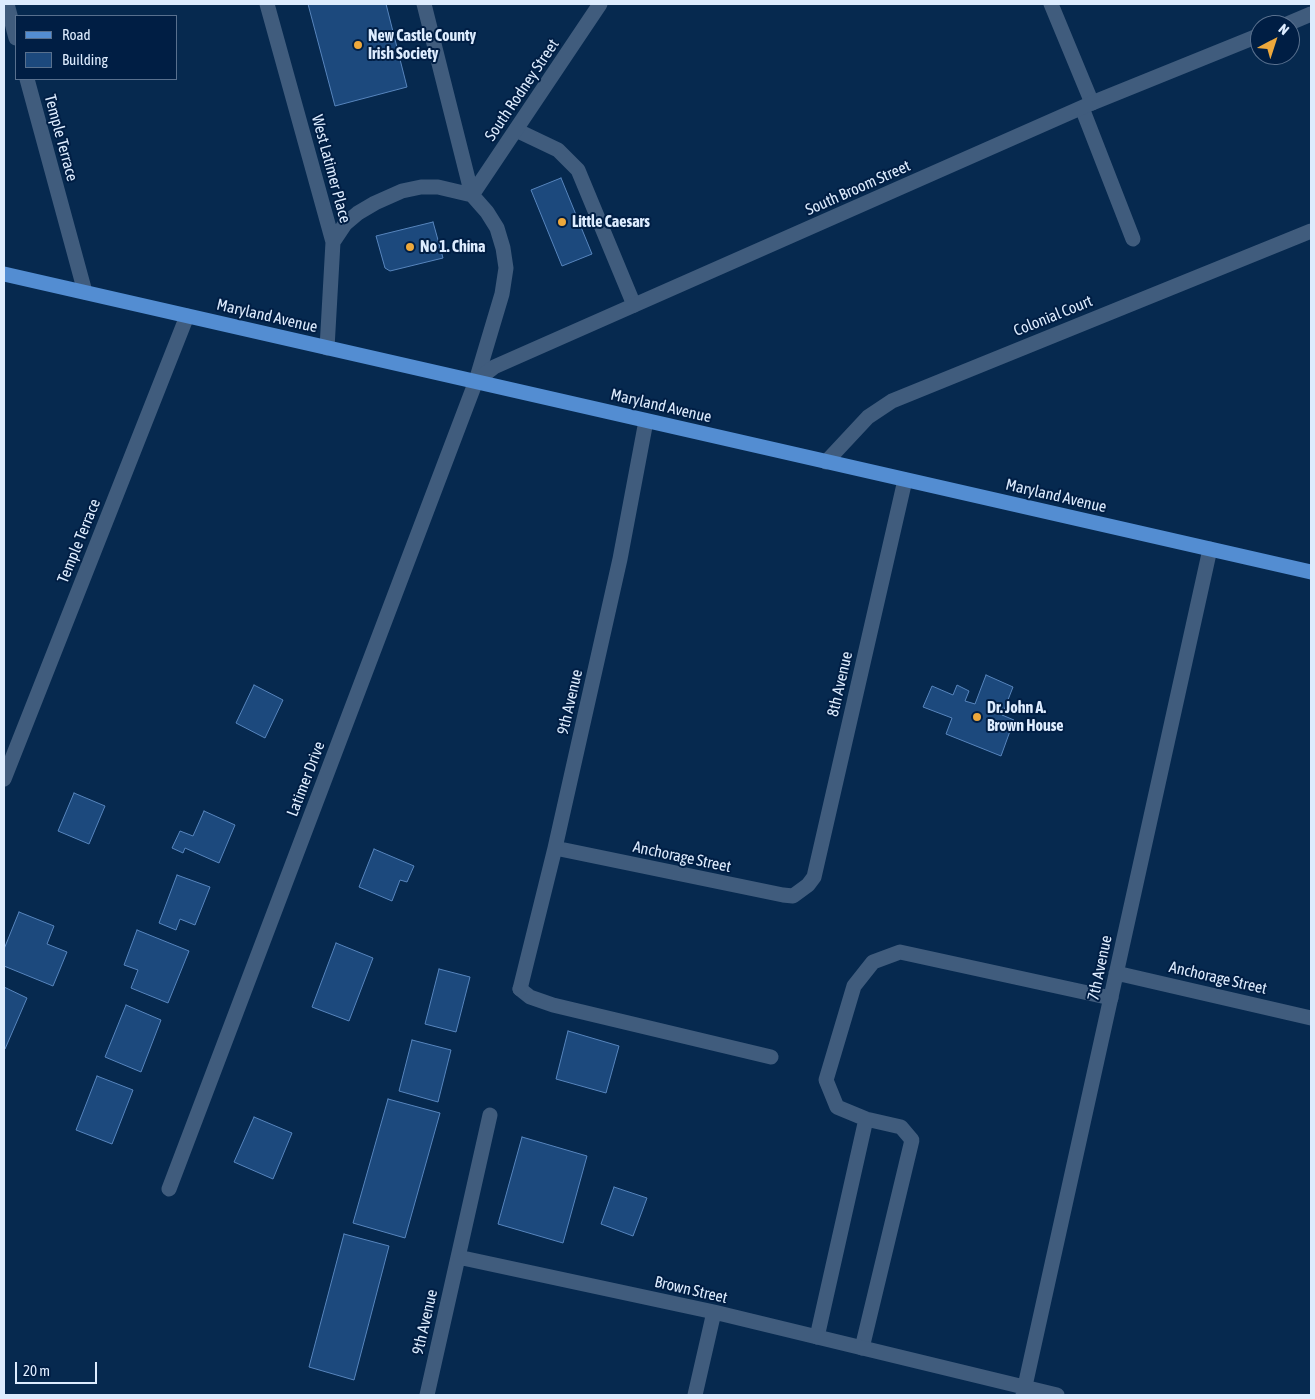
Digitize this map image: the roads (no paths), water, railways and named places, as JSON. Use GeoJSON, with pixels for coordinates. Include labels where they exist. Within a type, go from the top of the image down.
{"type":"FeatureCollection","features":[{"type":"Feature","properties":{"kind":"main road","name":"Maryland Avenue"},"geometry":{"type":"LineString","coordinates":[[4,274],[1311,572]]}},
{"type":"Feature","properties":{"kind":"street"},"geometry":{"type":"LineString","coordinates":[[7,4],[15,34]]}},
{"type":"Feature","properties":{"kind":"street","name":"West Latimer Place"},"geometry":{"type":"LineString","coordinates":[[268,4],[332,242],[327,348]]}},
{"type":"Feature","properties":{"kind":"street"},"geometry":{"type":"LineString","coordinates":[[424,4],[472,195],[488,212],[498,228],[506,268],[502,294],[476,382]]}},
{"type":"Feature","properties":{"kind":"street","name":"South Rodney Street"},"geometry":{"type":"LineString","coordinates":[[472,195],[600,4]]}},
{"type":"Feature","properties":{"kind":"street"},"geometry":{"type":"LineString","coordinates":[[1051,4],[1133,239]]}},
{"type":"Feature","properties":{"kind":"street","name":"South Broom Street"},"geometry":{"type":"LineString","coordinates":[[476,382],[494,367],[1087,106],[1250,39]]}},
{"type":"Feature","properties":{"kind":"street","name":"Temple Terrace"},"geometry":{"type":"LineString","coordinates":[[27,80],[85,292]]}},
{"type":"Feature","properties":{"kind":"street"},"geometry":{"type":"LineString","coordinates":[[516,130],[558,150],[578,170],[634,305]]}},
{"type":"Feature","properties":{"kind":"street"},"geometry":{"type":"LineString","coordinates":[[332,242],[345,224],[358,213],[402,191],[421,187],[438,187],[472,195]]}},
{"type":"Feature","properties":{"kind":"street","name":"Colonial Court"},"geometry":{"type":"LineString","coordinates":[[826,462],[868,417],[892,401],[1311,231]]}},
{"type":"Feature","properties":{"kind":"street","name":"Temple Terrace"},"geometry":{"type":"LineString","coordinates":[[4,779],[187,316]]}},
{"type":"Feature","properties":{"kind":"street","name":"Latimer Drive"},"geometry":{"type":"LineString","coordinates":[[168,1190],[476,382]]}},
{"type":"Feature","properties":{"kind":"street","name":"9th Avenue"},"geometry":{"type":"LineString","coordinates":[[646,421],[620,559],[555,848],[520,989],[530,997],[553,1005],[771,1057]]}},
{"type":"Feature","properties":{"kind":"street","name":"8th Avenue"},"geometry":{"type":"LineString","coordinates":[[801,891],[814,877],[905,480]]}},
{"type":"Feature","properties":{"kind":"street","name":"7th Avenue"},"geometry":{"type":"LineString","coordinates":[[1024,1392],[1210,549]]}},
{"type":"Feature","properties":{"kind":"street","name":"Anchorage Street"},"geometry":{"type":"LineString","coordinates":[[555,848],[782,896],[793,896],[801,891]]}},
{"type":"Feature","properties":{"kind":"street"},"geometry":{"type":"LineString","coordinates":[[862,1348],[912,1140],[901,1127],[866,1119],[837,1107],[826,1080],[854,986],[873,962],[900,952],[1111,998]]}},
{"type":"Feature","properties":{"kind":"street","name":"Anchorage Street"},"geometry":{"type":"LineString","coordinates":[[1116,973],[1311,1018]]}},
{"type":"Feature","properties":{"kind":"street"},"geometry":{"type":"LineString","coordinates":[[458,1256],[490,1115]]}},
{"type":"Feature","properties":{"kind":"street"},"geometry":{"type":"LineString","coordinates":[[818,1337],[866,1119]]}},
{"type":"Feature","properties":{"kind":"street","name":"9th Avenue"},"geometry":{"type":"LineString","coordinates":[[426,1395],[458,1256]]}},
{"type":"Feature","properties":{"kind":"street","name":"Brown Street"},"geometry":{"type":"LineString","coordinates":[[458,1256],[714,1312],[862,1348],[1024,1392],[1056,1395]]}},
{"type":"Feature","properties":{"kind":"street"},"geometry":{"type":"LineString","coordinates":[[695,1395],[714,1312]]}},
{"type":"Feature","properties":{"kind":"place","name":"New Castle County Irish Society"},"geometry":{"type":"Point","coordinates":[358,45]}},
{"type":"Feature","properties":{"kind":"place","name":"Little Caesars"},"geometry":{"type":"Point","coordinates":[562,222]}},
{"type":"Feature","properties":{"kind":"place","name":"No 1. China"},"geometry":{"type":"Point","coordinates":[410,247]}},
{"type":"Feature","properties":{"kind":"place","name":"Dr. John A. Brown House"},"geometry":{"type":"Point","coordinates":[977,717]}}]}
